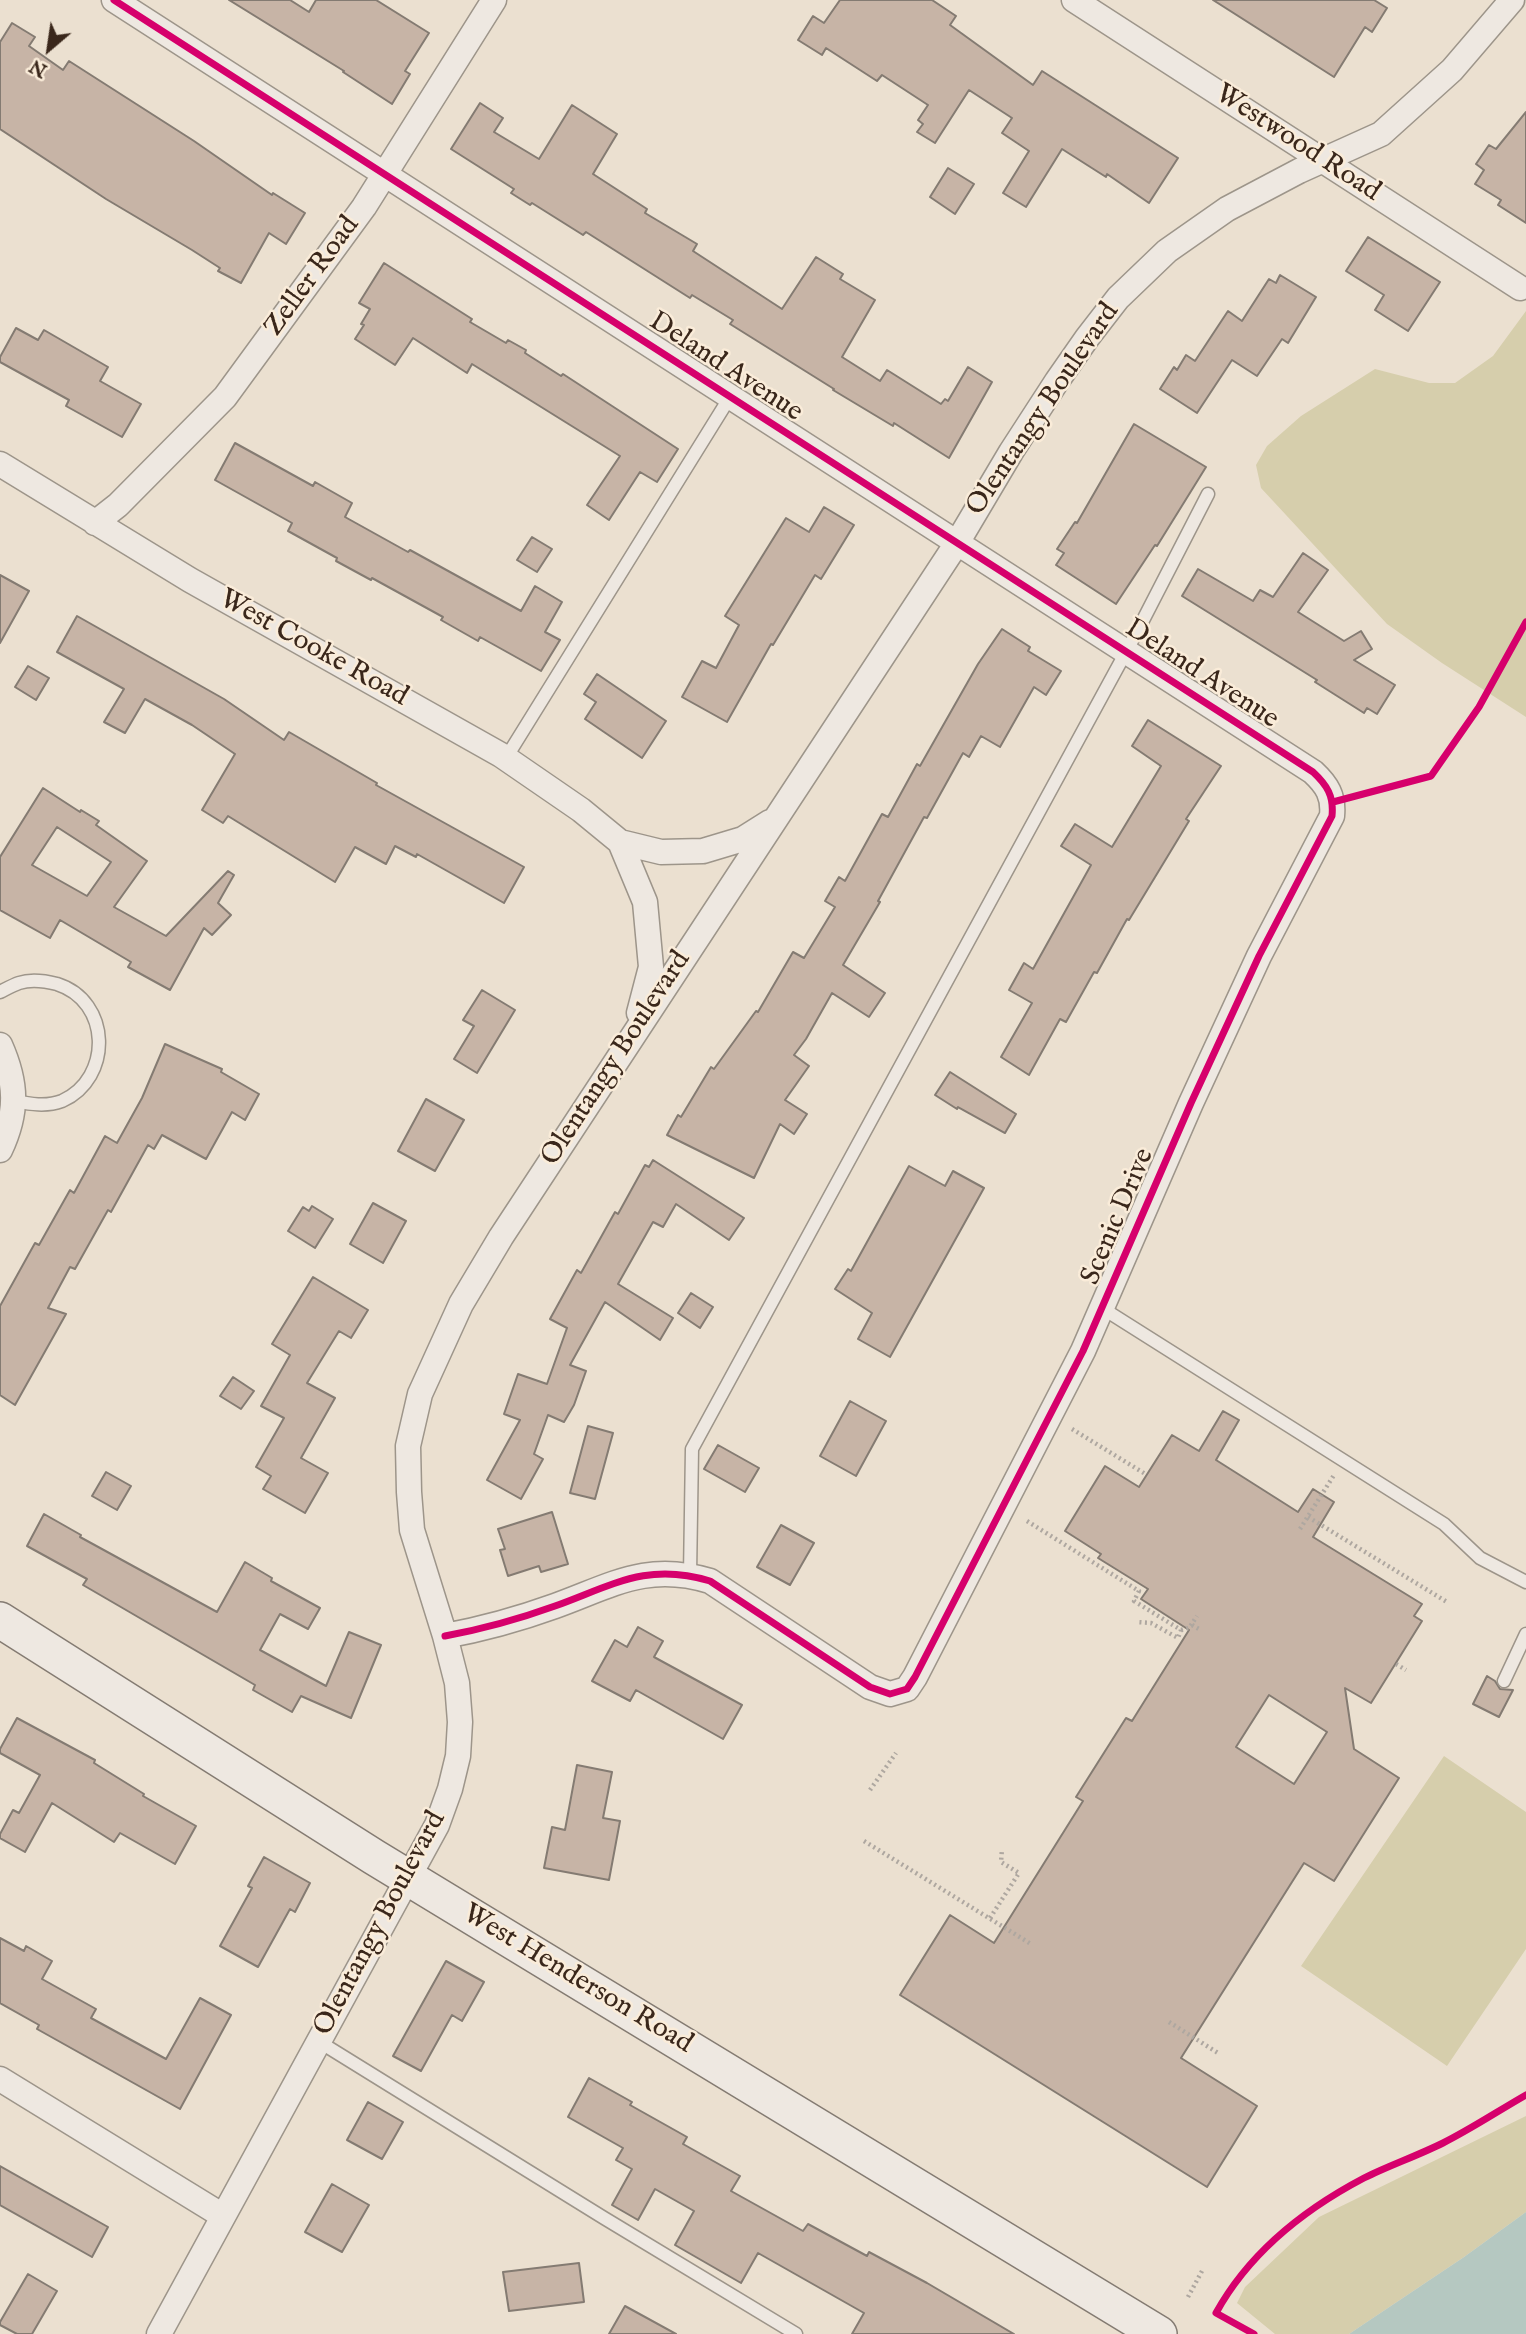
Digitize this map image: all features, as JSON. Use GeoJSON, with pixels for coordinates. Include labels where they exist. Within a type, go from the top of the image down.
{"type":"FeatureCollection","features":[{"type":"Feature","properties":{"kind":"main road","name":"West Henderson Road"},"geometry":{"type":"LineString","coordinates":[[0,1620],[1139,2329]]}},
{"type":"Feature","properties":{"kind":"street","name":"Deland Avenue"},"geometry":{"type":"LineString","coordinates":[[114,0],[1312,772]]}},
{"type":"Feature","properties":{"kind":"street","name":"Zeller Road"},"geometry":{"type":"LineString","coordinates":[[95,523],[118,505],[225,397],[364,206],[494,0]]}},
{"type":"Feature","properties":{"kind":"street","name":"Westwood Road"},"geometry":{"type":"LineString","coordinates":[[1074,0],[1520,288]]}},
{"type":"Feature","properties":{"kind":"street","name":"Olentangy Boulevard"},"geometry":{"type":"LineString","coordinates":[[159,2334],[437,1825],[450,1789],[458,1756],[460,1722],[457,1683],[412,1530],[408,1446],[420,1394],[461,1304],[494,1248],[635,1031],[957,543],[1057,381],[1118,298],[1167,251],[1227,209],[1299,171],[1381,134],[1452,70],[1512,0]]}},
{"type":"Feature","properties":{"kind":"street","name":"West Cooke Road"},"geometry":{"type":"LineString","coordinates":[[0,464],[190,580],[506,758],[581,810],[620,842],[661,852],[703,851],[743,839],[778,817]]}},
{"type":"Feature","properties":{"kind":"street","name":"Scenic Drive"},"geometry":{"type":"LineString","coordinates":[[690,1575],[710,1581],[870,1686],[890,1695],[907,1689],[1015,1485],[1102,1308],[1253,968],[1332,816],[1333,802],[1326,784],[1312,772]]}},
{"type":"Feature","properties":{"kind":"street","name":"West Cooke Road"},"geometry":{"type":"LineString","coordinates":[[620,842],[645,902],[650,967],[635,1031]]}},
{"type":"Feature","properties":{"kind":"street"},"geometry":{"type":"LineString","coordinates":[[0,1045],[14,1085],[14,1101],[2,1145]]}},
{"type":"Feature","properties":{"kind":"street"},"geometry":{"type":"LineString","coordinates":[[445,1636],[487,1628],[552,1607],[626,1578],[658,1573],[690,1575]]}},
{"type":"Feature","properties":{"kind":"street"},"geometry":{"type":"LineString","coordinates":[[0,2079],[223,2216]]}},
{"type":"Feature","properties":{"kind":"lane"},"geometry":{"type":"LineString","coordinates":[[506,758],[730,397]]}},
{"type":"Feature","properties":{"kind":"lane"},"geometry":{"type":"LineString","coordinates":[[690,1575],[692,1449],[1126,652],[1208,494]]}},
{"type":"Feature","properties":{"kind":"lane"},"geometry":{"type":"LineString","coordinates":[[0,992],[20,982],[44,980],[67,987],[85,1002],[91,1012],[97,1023],[100,1046],[94,1069],[80,1088],[61,1101],[37,1105],[14,1101]]}},
{"type":"Feature","properties":{"kind":"lane"},"geometry":{"type":"LineString","coordinates":[[1102,1308],[1444,1524],[1480,1558],[1526,1582]]}},
{"type":"Feature","properties":{"kind":"lane"},"geometry":{"type":"LineString","coordinates":[[1504,1681],[1526,1634]]}},
{"type":"Feature","properties":{"kind":"lane"},"geometry":{"type":"LineString","coordinates":[[318,2041],[796,2334]]}},
{"type":"Feature","properties":{"kind":"path"},"geometry":{"type":"LineString","coordinates":[[1072,1429],[1147,1475]]}},
{"type":"Feature","properties":{"kind":"path"},"geometry":{"type":"LineString","coordinates":[[1300,1529],[1343,1460]]}},
{"type":"Feature","properties":{"kind":"path"},"geometry":{"type":"LineString","coordinates":[[1308,1517],[1447,1602]]}},
{"type":"Feature","properties":{"kind":"path"},"geometry":{"type":"LineString","coordinates":[[1027,1521],[1139,1591],[1134,1601],[1181,1630],[1189,1628],[1197,1615]]}},
{"type":"Feature","properties":{"kind":"path"},"geometry":{"type":"LineString","coordinates":[[1137,1622],[1152,1623],[1178,1638],[1181,1630]]}},
{"type":"Feature","properties":{"kind":"path"},"geometry":{"type":"LineString","coordinates":[[1192,1625],[1199,1629]]}},
{"type":"Feature","properties":{"kind":"path"},"geometry":{"type":"LineString","coordinates":[[1396,1664],[1405,1670]]}},
{"type":"Feature","properties":{"kind":"path"},"geometry":{"type":"LineString","coordinates":[[870,1790],[895,1753]]}},
{"type":"Feature","properties":{"kind":"path"},"geometry":{"type":"LineString","coordinates":[[864,1841],[1031,1944]]}},
{"type":"Feature","properties":{"kind":"path"},"geometry":{"type":"LineString","coordinates":[[990,1918],[1019,1873],[1001,1862],[1002,1849]]}},
{"type":"Feature","properties":{"kind":"path"},"geometry":{"type":"LineString","coordinates":[[1169,2022],[1218,2053]]}},
{"type":"Feature","properties":{"kind":"path"},"geometry":{"type":"LineString","coordinates":[[1188,2297],[1202,2272]]}},
{"type":"Feature","properties":{"kind":"shaded area"},"geometry":{"type":"Polygon","coordinates":[[[1526,311],[1526,717],[1387,624],[1261,488],[1256,465],[1267,446],[1301,416],[1375,369],[1429,383],[1455,383],[1493,356],[1526,311]]]}},
{"type":"Feature","properties":{"kind":"shaded area"},"geometry":{"type":"Polygon","coordinates":[[[1444,1756],[1526,1812],[1526,1949],[1447,2066],[1301,1966],[1444,1756]]]}},
{"type":"Feature","properties":{"kind":"shaded area"},"geometry":{"type":"Polygon","coordinates":[[[1526,2116],[1526,2212],[1349,2334],[1275,2334],[1237,2303],[1245,2287],[1319,2217],[1526,2116]]]}},
{"type":"Feature","properties":{"kind":"shaded area"},"geometry":{"type":"Polygon","coordinates":[[[1526,2212],[1526,2334],[1349,2334],[1464,2257],[1526,2212]]]}},
{"type":"Feature","properties":{"kind":"building"},"geometry":{"type":"Polygon","coordinates":[[[229,0],[290,0],[309,12],[316,0],[376,0],[429,33],[405,71],[410,74],[392,104],[229,0]]]}},
{"type":"Feature","properties":{"kind":"building"},"geometry":{"type":"Polygon","coordinates":[[[840,0],[932,0],[956,16],[950,25],[1033,85],[1042,71],[1178,158],[1149,203],[1107,174],[1106,177],[1062,149],[1026,207],[1003,193],[1029,151],[1002,133],[1012,118],[969,90],[935,143],[917,132],[923,124],[918,120],[928,105],[882,75],[877,81],[826,48],[822,55],[798,40],[813,16],[824,23],[840,0]]]}},
{"type":"Feature","properties":{"kind":"building"},"geometry":{"type":"Polygon","coordinates":[[[1213,0],[1374,0],[1387,8],[1372,32],[1365,27],[1334,77],[1213,0]]]}},
{"type":"Feature","properties":{"kind":"building"},"geometry":{"type":"Polygon","coordinates":[[[12,23],[35,37],[29,46],[63,70],[69,61],[272,195],[273,193],[305,213],[286,244],[269,233],[241,283],[218,271],[220,268],[106,199],[0,129],[0,42],[12,23]]]}},
{"type":"Feature","properties":{"kind":"building"},"geometry":{"type":"Polygon","coordinates":[[[480,103],[503,118],[494,132],[539,159],[572,105],[617,134],[593,174],[647,209],[645,213],[697,244],[693,251],[782,309],[816,257],[843,274],[840,279],[875,300],[842,357],[880,381],[887,370],[941,404],[945,399],[948,401],[968,367],[992,382],[949,458],[894,423],[893,426],[833,390],[730,324],[733,320],[692,295],[690,298],[586,232],[583,235],[532,203],[530,205],[511,193],[514,189],[451,149],[480,103]]]}},
{"type":"Feature","properties":{"kind":"building"},"geometry":{"type":"Polygon","coordinates":[[[1526,112],[1526,223],[1498,205],[1501,200],[1475,184],[1484,170],[1476,164],[1489,145],[1496,149],[1526,112]]]}},
{"type":"Feature","properties":{"kind":"building"},"geometry":{"type":"Polygon","coordinates":[[[948,168],[974,184],[955,214],[930,197],[948,168]]]}},
{"type":"Feature","properties":{"kind":"building"},"geometry":{"type":"Polygon","coordinates":[[[1368,237],[1440,282],[1408,331],[1375,310],[1384,295],[1346,271],[1368,237]]]}},
{"type":"Feature","properties":{"kind":"building"},"geometry":{"type":"Polygon","coordinates":[[[384,263],[472,319],[470,322],[506,343],[508,340],[526,350],[525,353],[561,376],[563,374],[678,449],[657,482],[640,472],[609,520],[587,505],[620,456],[472,364],[467,373],[413,338],[395,365],[355,339],[370,309],[359,303],[384,263]]]}},
{"type":"Feature","properties":{"kind":"building"},"geometry":{"type":"Polygon","coordinates":[[[1280,275],[1316,297],[1288,343],[1282,339],[1257,376],[1232,360],[1197,413],[1160,389],[1174,367],[1177,370],[1186,355],[1195,361],[1228,311],[1242,321],[1269,279],[1276,283],[1280,275]]]}},
{"type":"Feature","properties":{"kind":"building"},"geometry":{"type":"Polygon","coordinates":[[[16,328],[38,340],[44,330],[108,367],[100,381],[141,404],[122,437],[66,406],[69,400],[0,362],[0,357],[16,328]]]}},
{"type":"Feature","properties":{"kind":"building"},"geometry":{"type":"Polygon","coordinates":[[[1134,424],[1206,467],[1157,546],[1155,545],[1116,604],[1056,565],[1064,553],[1057,549],[1075,522],[1077,523],[1134,424]]]}},
{"type":"Feature","properties":{"kind":"building"},"geometry":{"type":"Polygon","coordinates":[[[235,443],[313,486],[315,482],[352,503],[345,517],[521,611],[535,586],[562,602],[545,632],[560,640],[541,671],[480,637],[478,641],[441,620],[443,617],[336,561],[337,558],[288,531],[292,523],[215,480],[235,443]]]}},
{"type":"Feature","properties":{"kind":"building"},"geometry":{"type":"Polygon","coordinates":[[[824,507],[854,525],[821,579],[815,575],[773,645],[771,644],[727,722],[682,697],[702,661],[716,668],[739,625],[725,616],[786,518],[809,532],[824,507]]]}},
{"type":"Feature","properties":{"kind":"building"},"geometry":{"type":"Polygon","coordinates":[[[532,537],[552,549],[537,572],[517,560],[532,537]]]}},
{"type":"Feature","properties":{"kind":"building"},"geometry":{"type":"Polygon","coordinates":[[[1303,553],[1328,570],[1298,612],[1344,641],[1361,631],[1372,649],[1354,660],[1395,685],[1377,714],[1367,708],[1364,713],[1315,682],[1317,680],[1182,596],[1198,569],[1253,601],[1260,590],[1273,597],[1303,553]]]}},
{"type":"Feature","properties":{"kind":"building"},"geometry":{"type":"Polygon","coordinates":[[[0,575],[29,591],[0,643],[0,575]]]}},
{"type":"Feature","properties":{"kind":"building"},"geometry":{"type":"Polygon","coordinates":[[[77,616],[224,699],[284,740],[289,732],[377,783],[376,785],[524,867],[504,903],[417,854],[416,857],[395,846],[386,864],[355,847],[335,882],[228,816],[223,823],[202,810],[235,754],[192,725],[145,699],[125,733],[104,722],[124,689],[57,652],[77,616]]]}},
{"type":"Feature","properties":{"kind":"building"},"geometry":{"type":"Polygon","coordinates":[[[1002,629],[1030,647],[1028,651],[1061,671],[1046,695],[1034,687],[1000,747],[981,736],[969,757],[963,753],[927,818],[924,817],[878,901],[880,902],[843,965],[885,993],[869,1017],[832,993],[794,1055],[809,1066],[785,1100],[807,1114],[794,1134],[780,1124],[754,1178],[667,1135],[711,1067],[714,1069],[756,1011],[758,1012],[793,952],[804,958],[835,907],[825,901],[839,877],[845,881],[882,814],[888,817],[917,764],[920,766],[978,664],[1002,629]]]}},
{"type":"Feature","properties":{"kind":"building"},"geometry":{"type":"Polygon","coordinates":[[[28,666],[49,678],[36,700],[15,687],[28,666]]]}},
{"type":"Feature","properties":{"kind":"building"},"geometry":{"type":"Polygon","coordinates":[[[597,674],[666,721],[642,758],[585,719],[596,702],[584,694],[597,674]]]}},
{"type":"Feature","properties":{"kind":"building"},"geometry":{"type":"Polygon","coordinates":[[[1148,720],[1221,766],[1186,819],[1189,821],[1129,920],[1127,919],[1097,973],[1094,972],[1066,1022],[1060,1019],[1029,1075],[1001,1057],[1032,1003],[1009,990],[1024,963],[1033,969],[1091,865],[1061,846],[1075,824],[1112,847],[1161,766],[1132,746],[1148,720]]]}},
{"type":"Feature","properties":{"kind":"building"},"geometry":{"type":"Polygon","coordinates":[[[43,788],[99,821],[96,825],[147,861],[114,907],[166,936],[228,871],[234,875],[218,903],[231,915],[212,935],[204,928],[170,990],[128,967],[131,962],[60,920],[50,938],[0,910],[0,857],[43,788]],[[57,827],[32,865],[87,896],[111,862],[57,827]]]}},
{"type":"Feature","properties":{"kind":"building"},"geometry":{"type":"Polygon","coordinates":[[[482,990],[515,1010],[477,1073],[454,1059],[474,1026],[463,1020],[482,990]]]}},
{"type":"Feature","properties":{"kind":"building"},"geometry":{"type":"Polygon","coordinates":[[[165,1044],[222,1069],[221,1072],[259,1094],[245,1120],[232,1112],[206,1159],[162,1135],[154,1149],[148,1145],[111,1212],[108,1210],[75,1269],[70,1267],[48,1308],[66,1314],[15,1405],[0,1395],[0,1306],[35,1243],[39,1245],[70,1190],[74,1193],[105,1136],[117,1143],[142,1098],[165,1044]]]}},
{"type":"Feature","properties":{"kind":"building"},"geometry":{"type":"Polygon","coordinates":[[[950,1072],[1016,1114],[1005,1133],[935,1095],[950,1072]]]}},
{"type":"Feature","properties":{"kind":"building"},"geometry":{"type":"Polygon","coordinates":[[[426,1099],[464,1120],[435,1171],[398,1151],[426,1099]]]}},
{"type":"Feature","properties":{"kind":"building"},"geometry":{"type":"Polygon","coordinates":[[[653,1160],[744,1218],[729,1240],[676,1204],[663,1227],[653,1222],[618,1284],[673,1318],[660,1340],[605,1302],[570,1365],[586,1371],[574,1405],[564,1422],[548,1415],[534,1454],[543,1459],[521,1499],[487,1480],[520,1420],[504,1414],[518,1374],[547,1384],[567,1328],[550,1319],[577,1270],[581,1273],[615,1212],[618,1214],[645,1165],[649,1167],[653,1160]]]}},
{"type":"Feature","properties":{"kind":"building"},"geometry":{"type":"Polygon","coordinates":[[[909,1166],[945,1186],[953,1171],[984,1188],[890,1357],[858,1339],[872,1313],[835,1289],[848,1269],[851,1271],[909,1166]]]}},
{"type":"Feature","properties":{"kind":"building"},"geometry":{"type":"Polygon","coordinates":[[[373,1203],[406,1221],[383,1263],[350,1244],[373,1203]]]}},
{"type":"Feature","properties":{"kind":"building"},"geometry":{"type":"Polygon","coordinates":[[[312,1206],[333,1219],[315,1248],[288,1231],[303,1207],[309,1211],[312,1206]]]}},
{"type":"Feature","properties":{"kind":"building"},"geometry":{"type":"Polygon","coordinates":[[[313,1277],[368,1310],[351,1338],[339,1331],[307,1383],[335,1398],[301,1458],[328,1473],[305,1513],[263,1489],[271,1476],[256,1467],[284,1418],[261,1406],[290,1355],[272,1344],[313,1277]]]}},
{"type":"Feature","properties":{"kind":"building"},"geometry":{"type":"Polygon","coordinates":[[[691,1293],[713,1307],[700,1328],[678,1313],[691,1293]]]}},
{"type":"Feature","properties":{"kind":"building"},"geometry":{"type":"Polygon","coordinates":[[[233,1377],[254,1391],[241,1409],[220,1396],[233,1377]]]}},
{"type":"Feature","properties":{"kind":"building"},"geometry":{"type":"Polygon","coordinates":[[[850,1401],[886,1421],[856,1476],[820,1456],[850,1401]]]}},
{"type":"Feature","properties":{"kind":"building"},"geometry":{"type":"Polygon","coordinates":[[[1223,1411],[1239,1420],[1216,1460],[1298,1512],[1313,1489],[1334,1502],[1313,1537],[1422,1604],[1414,1616],[1422,1621],[1371,1703],[1345,1688],[1354,1749],[1399,1778],[1334,1881],[1304,1863],[1181,2058],[1257,2106],[1207,2187],[900,1995],[950,1915],[994,1943],[1083,1801],[1076,1797],[1126,1718],[1132,1721],[1189,1630],[1141,1599],[1148,1589],[1098,1558],[1101,1554],[1065,1531],[1105,1466],[1139,1487],[1172,1435],[1199,1451],[1223,1411]],[[1269,1695],[1236,1747],[1294,1784],[1327,1732],[1269,1695]]]}},
{"type":"Feature","properties":{"kind":"building"},"geometry":{"type":"Polygon","coordinates":[[[588,1426],[613,1433],[595,1499],[570,1493],[588,1426]]]}},
{"type":"Feature","properties":{"kind":"building"},"geometry":{"type":"Polygon","coordinates":[[[718,1445],[759,1468],[745,1492],[704,1469],[718,1445]]]}},
{"type":"Feature","properties":{"kind":"building"},"geometry":{"type":"Polygon","coordinates":[[[106,1472],[131,1486],[117,1510],[92,1496],[106,1472]]]}},
{"type":"Feature","properties":{"kind":"building"},"geometry":{"type":"Polygon","coordinates":[[[552,1512],[568,1564],[541,1572],[539,1566],[508,1576],[500,1550],[505,1549],[498,1529],[552,1512]]]}},
{"type":"Feature","properties":{"kind":"building"},"geometry":{"type":"Polygon","coordinates":[[[44,1514],[81,1535],[80,1537],[217,1612],[245,1562],[272,1578],[271,1581],[320,1608],[308,1629],[280,1614],[260,1650],[326,1686],[349,1632],[381,1645],[351,1718],[301,1696],[292,1712],[253,1690],[255,1685],[83,1585],[87,1579],[27,1546],[44,1514]]]}},
{"type":"Feature","properties":{"kind":"building"},"geometry":{"type":"Polygon","coordinates":[[[781,1525],[814,1543],[790,1585],[757,1567],[781,1525]]]}},
{"type":"Feature","properties":{"kind":"building"},"geometry":{"type":"Polygon","coordinates":[[[638,1627],[663,1641],[654,1657],[742,1705],[723,1739],[636,1690],[630,1701],[592,1681],[615,1640],[627,1647],[638,1627]]]}},
{"type":"Feature","properties":{"kind":"building"},"geometry":{"type":"Polygon","coordinates":[[[1487,1676],[1495,1681],[1500,1689],[1513,1690],[1499,1717],[1473,1704],[1487,1676]]]}},
{"type":"Feature","properties":{"kind":"building"},"geometry":{"type":"Polygon","coordinates":[[[17,1718],[95,1760],[94,1763],[144,1794],[143,1796],[196,1826],[175,1864],[120,1833],[114,1842],[52,1803],[25,1852],[0,1838],[13,1810],[19,1813],[40,1775],[0,1753],[17,1718]]]}},
{"type":"Feature","properties":{"kind":"building"},"geometry":{"type":"Polygon","coordinates":[[[577,1765],[612,1772],[603,1818],[620,1821],[609,1880],[544,1868],[552,1827],[565,1830],[577,1765]]]}},
{"type":"Feature","properties":{"kind":"building"},"geometry":{"type":"Polygon","coordinates":[[[264,1857],[310,1883],[295,1912],[290,1909],[258,1967],[220,1946],[252,1888],[248,1886],[264,1857]]]}},
{"type":"Feature","properties":{"kind":"building"},"geometry":{"type":"Polygon","coordinates":[[[0,1938],[24,1951],[26,1946],[52,1961],[42,1979],[96,2009],[91,2018],[166,2059],[200,1998],[231,2015],[180,2109],[37,2029],[39,2025],[0,2003],[0,1938]]]}},
{"type":"Feature","properties":{"kind":"building"},"geometry":{"type":"Polygon","coordinates":[[[446,1961],[484,1982],[462,2021],[452,2015],[421,2071],[393,2056],[446,1961]]]}},
{"type":"Feature","properties":{"kind":"building"},"geometry":{"type":"Polygon","coordinates":[[[589,2078],[687,2137],[683,2144],[740,2176],[731,2191],[803,2231],[808,2224],[867,2256],[869,2252],[1014,2334],[852,2334],[864,2313],[758,2253],[741,2283],[675,2245],[694,2211],[655,2189],[638,2220],[612,2205],[632,2169],[616,2160],[623,2148],[568,2117],[589,2078]]]}},
{"type":"Feature","properties":{"kind":"building"},"geometry":{"type":"Polygon","coordinates":[[[368,2102],[403,2122],[382,2159],[347,2140],[368,2102]]]}},
{"type":"Feature","properties":{"kind":"building"},"geometry":{"type":"Polygon","coordinates":[[[0,2166],[108,2227],[92,2257],[0,2205],[0,2166]]]}},
{"type":"Feature","properties":{"kind":"building"},"geometry":{"type":"Polygon","coordinates":[[[332,2184],[369,2205],[342,2252],[305,2232],[332,2184]]]}},
{"type":"Feature","properties":{"kind":"building"},"geometry":{"type":"Polygon","coordinates":[[[579,2263],[584,2302],[509,2311],[503,2272],[579,2263]]]}},
{"type":"Feature","properties":{"kind":"building"},"geometry":{"type":"Polygon","coordinates":[[[28,2274],[57,2291],[32,2334],[17,2334],[0,2325],[0,2322],[28,2274]]]}},
{"type":"Feature","properties":{"kind":"building"},"geometry":{"type":"Polygon","coordinates":[[[625,2306],[676,2334],[609,2334],[625,2306]]]}},
{"type":"Feature","properties":{"kind":"cycle path"},"geometry":{"type":"LineString","coordinates":[[114,0],[1313,772],[1326,786],[1331,797],[1332,816],[1259,956],[1191,1103],[1083,1351],[907,1689],[890,1694],[870,1687],[710,1581],[688,1576],[667,1574],[631,1578],[528,1615],[445,1636]]}},
{"type":"Feature","properties":{"kind":"cycle path"},"geometry":{"type":"LineString","coordinates":[[1333,802],[1431,776],[1479,707],[1526,622]]}},
{"type":"Feature","properties":{"kind":"cycle path"},"geometry":{"type":"LineString","coordinates":[[1254,2334],[1216,2313],[1245,2271],[1280,2235],[1342,2190],[1443,2143],[1526,2095]]}}]}
